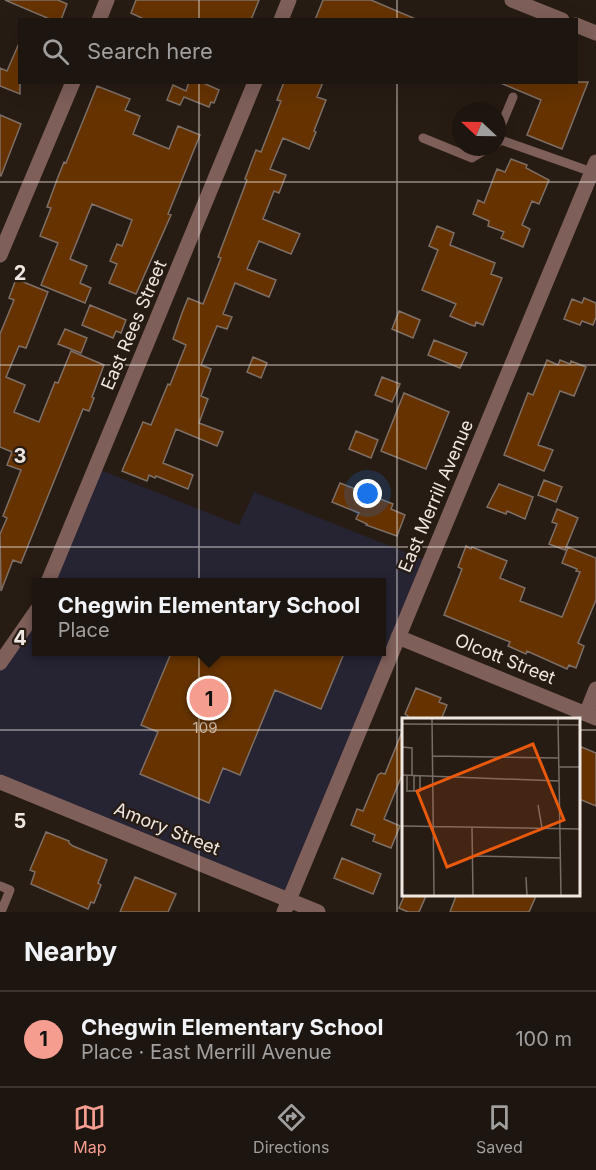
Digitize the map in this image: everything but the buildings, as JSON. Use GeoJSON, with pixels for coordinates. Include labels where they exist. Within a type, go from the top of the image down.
{"type":"FeatureCollection","features":[{"type":"Feature","properties":{"kind":"street"},"geometry":{"type":"LineString","coordinates":[[100,18],[107,0]]}},
{"type":"Feature","properties":{"kind":"street"},"geometry":{"type":"LineString","coordinates":[[282,18],[290,0]]}},
{"type":"Feature","properties":{"kind":"street"},"geometry":{"type":"LineString","coordinates":[[512,0],[557,18]]}},
{"type":"Feature","properties":{"kind":"street"},"geometry":{"type":"LineString","coordinates":[[578,26],[596,33]]}},
{"type":"Feature","properties":{"kind":"street"},"geometry":{"type":"LineString","coordinates":[[0,255],[72,84]]}},
{"type":"Feature","properties":{"kind":"street","name":"East Rees Street"},"geometry":{"type":"LineString","coordinates":[[50,578],[254,84]]}},
{"type":"Feature","properties":{"kind":"street","name":"East Merrill Avenue"},"geometry":{"type":"LineString","coordinates":[[286,906],[594,167]]}},
{"type":"Feature","properties":{"kind":"street"},"geometry":{"type":"LineString","coordinates":[[0,663],[32,616]]}},
{"type":"Feature","properties":{"kind":"street","name":"Olcott Street"},"geometry":{"type":"LineString","coordinates":[[399,637],[591,716]]}},
{"type":"Feature","properties":{"kind":"street"},"geometry":{"type":"LineString","coordinates":[[591,716],[596,689]]}},
{"type":"Feature","properties":{"kind":"street","name":"Amory Street"},"geometry":{"type":"LineString","coordinates":[[0,782],[286,906],[318,912]]}},
{"type":"Feature","properties":{"kind":"lane"},"geometry":{"type":"LineString","coordinates":[[506,114],[513,97]]}},
{"type":"Feature","properties":{"kind":"lane"},"geometry":{"type":"LineString","coordinates":[[423,138],[452,150]]}},
{"type":"Feature","properties":{"kind":"lane"},"geometry":{"type":"LineString","coordinates":[[506,144],[594,167]]}},
{"type":"Feature","properties":{"kind":"lane"},"geometry":{"type":"LineString","coordinates":[[0,886],[10,890],[1,912]]}},
{"type":"Feature","properties":{"kind":"shaded area"},"geometry":{"type":"Polygon","coordinates":[[[95,468],[239,525],[254,492],[430,562],[289,900],[0,782],[0,663],[32,616],[32,656],[386,656],[386,578],[50,578],[95,468]]]}},
{"type":"Feature","properties":{"kind":"place","name":"Chegwin Elementary School"},"geometry":{"type":"Point","coordinates":[209,698]}}]}
